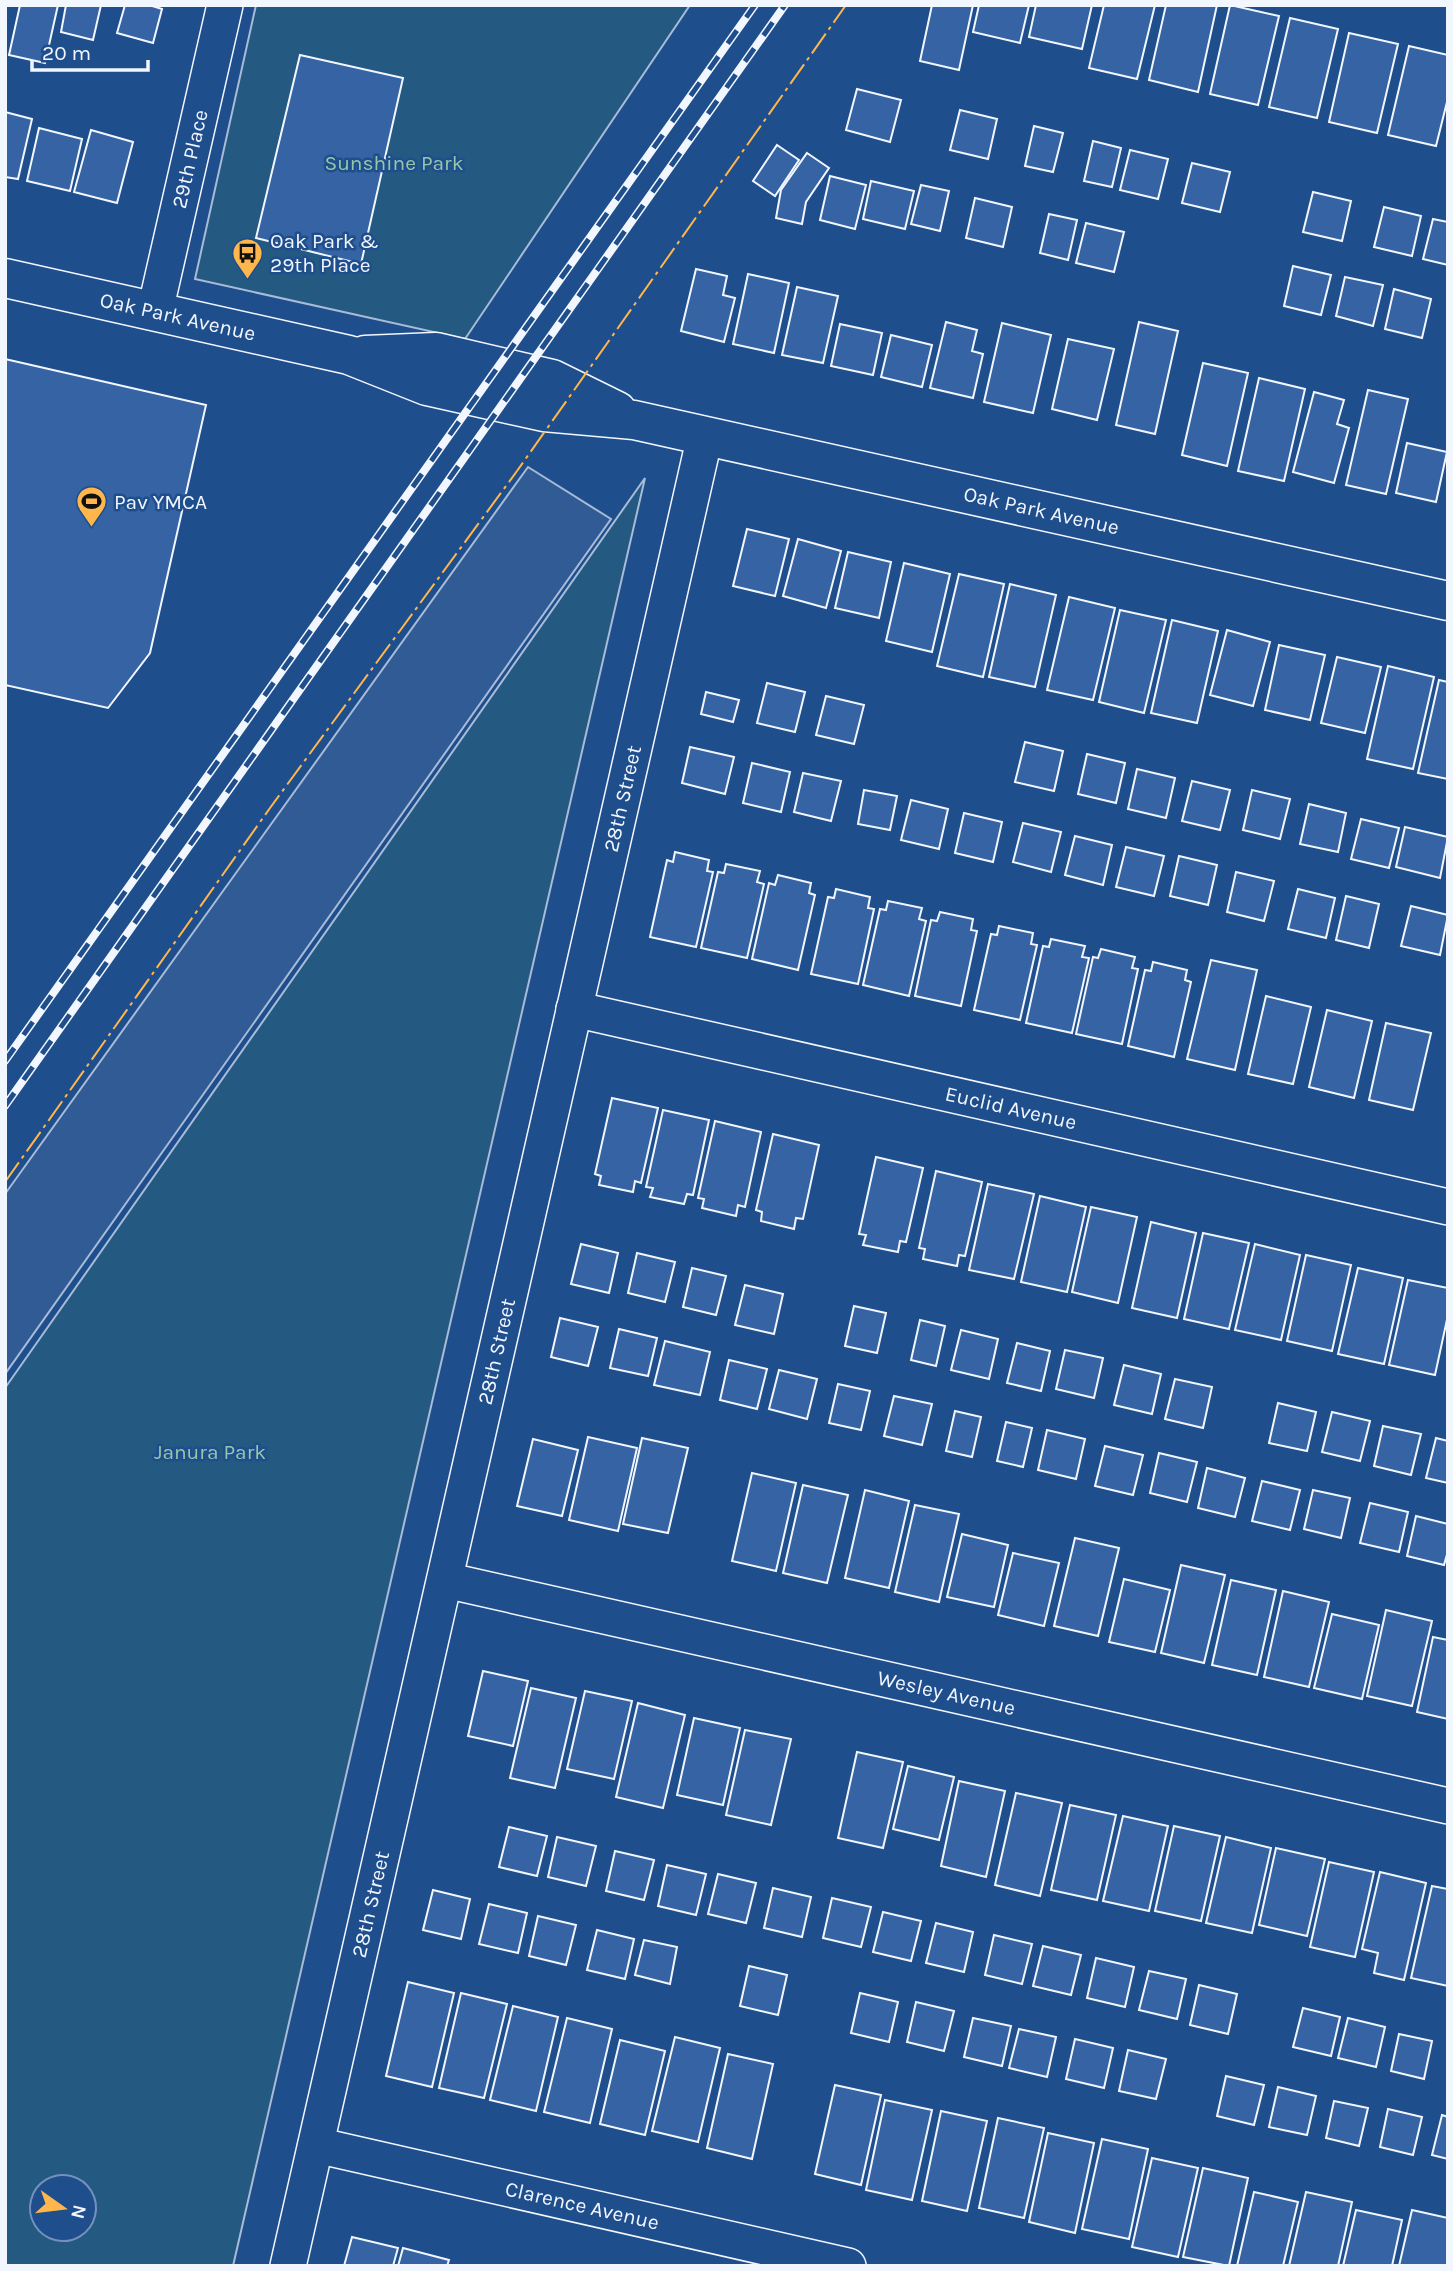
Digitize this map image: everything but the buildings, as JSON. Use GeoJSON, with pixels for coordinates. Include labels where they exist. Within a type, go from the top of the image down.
{"type":"FeatureCollection","features":[{"type":"Feature","properties":{"kind":"street","name":"29th Place"},"geometry":{"type":"LineString","coordinates":[[155,312],[225,5]]}},
{"type":"Feature","properties":{"kind":"street","name":"Oak Park Avenue"},"geometry":{"type":"LineString","coordinates":[[5,278],[349,355],[436,352],[552,379],[634,420],[1448,601]]}},
{"type":"Feature","properties":{"kind":"street","name":"28th Street"},"geometry":{"type":"LineString","coordinates":[[288,2266],[705,436]]}},
{"type":"Feature","properties":{"kind":"street","name":"Euclid Avenue"},"geometry":{"type":"LineString","coordinates":[[574,1009],[1448,1207]]}},
{"type":"Feature","properties":{"kind":"street","name":"Wesley Avenue"},"geometry":{"type":"LineString","coordinates":[[445,1580],[1448,1806]]}},
{"type":"Feature","properties":{"kind":"street","name":"Clarence Avenue"},"geometry":{"type":"LineString","coordinates":[[316,2145],[848,2266]]}},
{"type":"Feature","properties":{"kind":"green space","name":"Sunshine Park"},"geometry":{"type":"Polygon","coordinates":[[[256,5],[690,5],[465,339],[195,279],[256,5]]]}},
{"type":"Feature","properties":{"kind":"green space","name":"Janura Park"},"geometry":{"type":"Polygon","coordinates":[[[645,478],[233,2266],[5,2266],[5,1388],[645,478]]]}},
{"type":"Feature","properties":{"kind":"shaded area"},"geometry":{"type":"Polygon","coordinates":[[[528,467],[611,519],[5,1374],[5,1194],[528,467]]]}},
{"type":"Feature","properties":{"kind":"railway"},"geometry":{"type":"LineString","coordinates":[[5,1061],[755,5]]}},
{"type":"Feature","properties":{"kind":"railway"},"geometry":{"type":"LineString","coordinates":[[5,1106],[785,5]]}},
{"type":"Feature","properties":{"kind":"power"},"geometry":{"type":"LineString","coordinates":[[5,1182],[270,808],[517,471],[846,5]]}},
{"type":"Feature","properties":{"kind":"place","name":"Oak Park & 29th Place"},"geometry":{"type":"Point","coordinates":[247,280]}},
{"type":"Feature","properties":{"kind":"place","name":"Pav YMCA"},"geometry":{"type":"Point","coordinates":[91,529]}}]}
